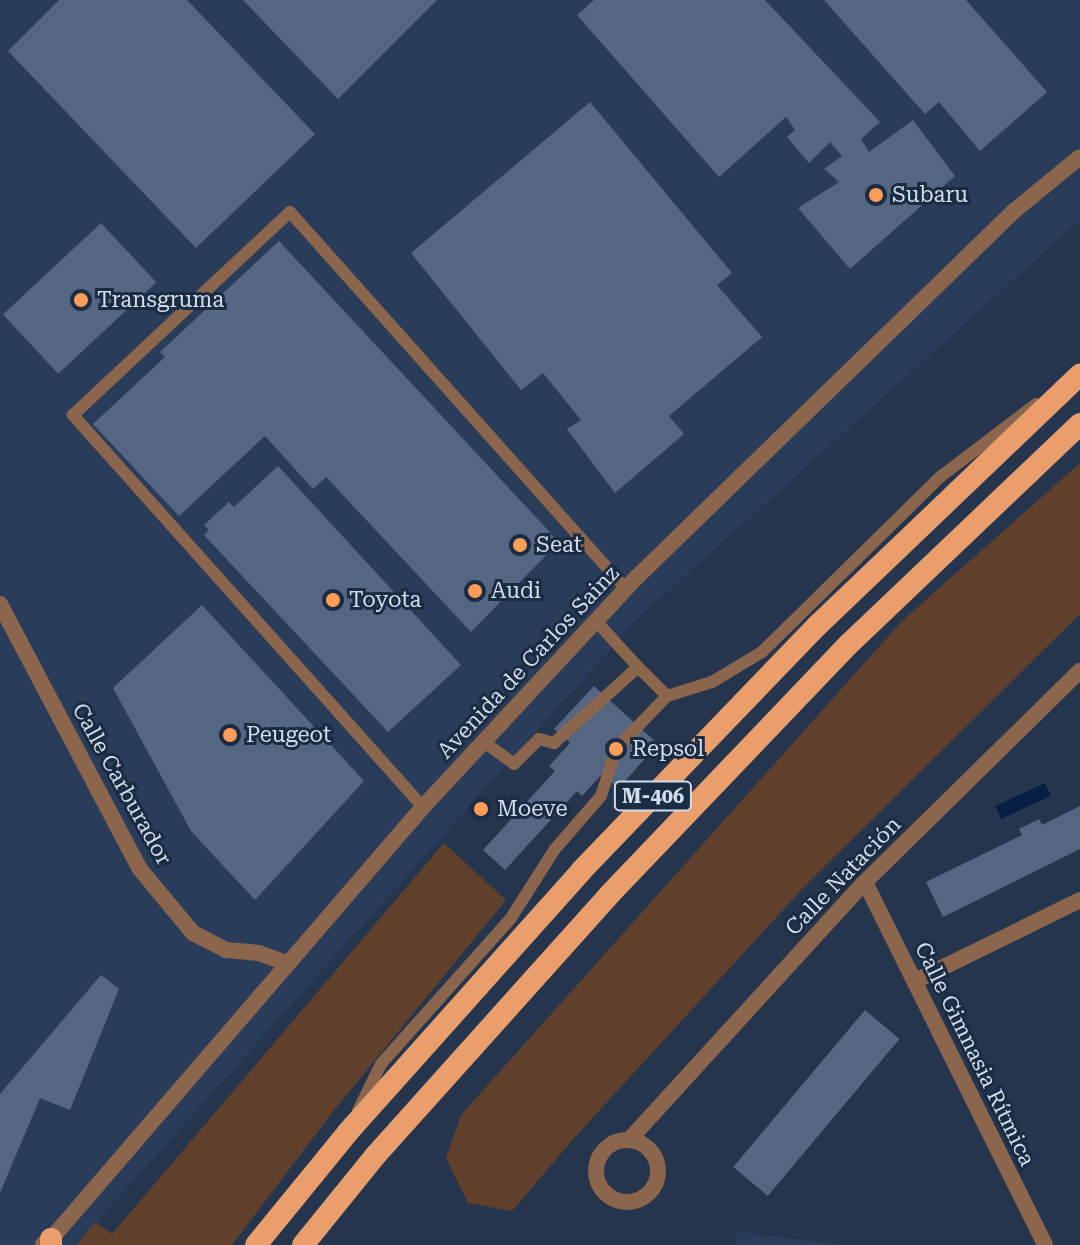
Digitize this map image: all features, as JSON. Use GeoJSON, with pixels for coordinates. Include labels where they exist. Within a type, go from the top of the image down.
{"type":"FeatureCollection","features":[{"type":"Feature","properties":{"kind":"highway","name":"M-406"},"geometry":{"type":"LineString","coordinates":[[256,1245],[348,1132],[581,871],[808,635],[1080,373]]}},
{"type":"Feature","properties":{"kind":"highway","name":"M-406"},"geometry":{"type":"LineString","coordinates":[[303,1245],[375,1156],[609,895],[849,644],[1080,424]]}},
{"type":"Feature","properties":{"kind":"street","name":"Avenida de Carlos Sainz"},"geometry":{"type":"LineString","coordinates":[[48,1243],[423,807],[626,589],[1014,211],[1080,157]]}},
{"type":"Feature","properties":{"kind":"street","name":"Calle Carburador"},"geometry":{"type":"LineString","coordinates":[[0,604],[139,868],[193,933],[226,950],[259,953],[287,963]]}},
{"type":"Feature","properties":{"kind":"street","name":"Calle Natación"},"geometry":{"type":"LineString","coordinates":[[636,1142],[647,1121],[865,882],[1080,671]]}},
{"type":"Feature","properties":{"kind":"street","name":"Calle Gimnasia Rítmica"},"geometry":{"type":"LineString","coordinates":[[865,882],[1045,1245]]}},
{"type":"Feature","properties":{"kind":"street"},"geometry":{"type":"LineString","coordinates":[[915,981],[1080,900]]}},
{"type":"Feature","properties":{"kind":"lane"},"geometry":{"type":"LineString","coordinates":[[423,807],[73,415],[290,212],[626,589]]}},
{"type":"Feature","properties":{"kind":"lane"},"geometry":{"type":"LineString","coordinates":[[348,1132],[381,1064],[511,918],[555,849],[601,796],[616,749],[667,696],[712,682],[762,652],[940,477],[1080,373]]}},
{"type":"Feature","properties":{"kind":"lane"},"geometry":{"type":"LineString","coordinates":[[596,621],[667,696]]}},
{"type":"Feature","properties":{"kind":"lane"},"geometry":{"type":"LineString","coordinates":[[484,742],[514,764],[539,739],[554,743],[638,667]]}},
{"type":"Feature","properties":{"kind":"shaded area"},"geometry":{"type":"Polygon","coordinates":[[[0,0],[1080,0],[1080,220],[637,619],[76,1245],[0,1245],[0,0]]]}},
{"type":"Feature","properties":{"kind":"shaded area"},"geometry":{"type":"Polygon","coordinates":[[[1080,463],[1080,614],[805,886],[576,1136],[512,1211],[468,1203],[446,1158],[461,1115],[902,621],[1080,463]]]}},
{"type":"Feature","properties":{"kind":"shaded area"},"geometry":{"type":"Polygon","coordinates":[[[1045,783],[1051,796],[1001,819],[995,806],[1045,783]]]}},
{"type":"Feature","properties":{"kind":"shaded area"},"geometry":{"type":"Polygon","coordinates":[[[444,843],[506,900],[335,1109],[232,1245],[76,1245],[95,1222],[112,1234],[444,843]]]}},
{"type":"Feature","properties":{"kind":"shaded area"},"geometry":{"type":"Polygon","coordinates":[[[737,1231],[821,1242],[843,1245],[735,1245],[737,1231]]]}},
{"type":"Feature","properties":{"kind":"building"},"geometry":{"type":"Polygon","coordinates":[[[59,0],[187,0],[315,134],[196,248],[8,51],[59,0]]]}},
{"type":"Feature","properties":{"kind":"building"},"geometry":{"type":"Polygon","coordinates":[[[243,0],[437,0],[338,99],[243,0]]]}},
{"type":"Feature","properties":{"kind":"building"},"geometry":{"type":"Polygon","coordinates":[[[594,0],[765,0],[880,122],[861,139],[869,152],[913,120],[955,176],[850,269],[798,208],[839,182],[824,169],[842,156],[830,142],[809,163],[787,137],[795,130],[786,117],[719,177],[577,15],[594,0]]]}},
{"type":"Feature","properties":{"kind":"building"},"geometry":{"type":"Polygon","coordinates":[[[824,0],[966,0],[1047,92],[980,151],[939,102],[925,114],[824,0]]]}},
{"type":"Feature","properties":{"kind":"building"},"geometry":{"type":"Polygon","coordinates":[[[590,102],[732,273],[717,285],[762,337],[669,416],[684,434],[615,493],[567,429],[581,420],[543,373],[521,390],[411,253],[590,102]]]}},
{"type":"Feature","properties":{"kind":"building","name":"Transgruma"},"geometry":{"type":"Polygon","coordinates":[[[101,223],[156,282],[58,374],[3,314],[101,223]]]}},
{"type":"Feature","properties":{"kind":"building"},"geometry":{"type":"Polygon","coordinates":[[[279,241],[559,542],[471,632],[326,477],[313,489],[265,436],[179,516],[93,424],[165,357],[160,352],[279,241]]]}},
{"type":"Feature","properties":{"kind":"building","name":"Toyota"},"geometry":{"type":"Polygon","coordinates":[[[278,466],[461,665],[388,732],[204,535],[209,530],[204,525],[229,502],[234,507],[278,466]]]}},
{"type":"Feature","properties":{"kind":"building","name":"Peugeot"},"geometry":{"type":"Polygon","coordinates":[[[202,605],[364,781],[255,900],[191,831],[113,688],[202,605]]]}},
{"type":"Feature","properties":{"kind":"building"},"geometry":{"type":"Polygon","coordinates":[[[594,686],[658,744],[618,789],[602,774],[582,796],[577,791],[505,870],[483,850],[555,771],[549,766],[570,743],[554,729],[594,686]]]}},
{"type":"Feature","properties":{"kind":"building"},"geometry":{"type":"Polygon","coordinates":[[[1080,806],[1080,849],[943,917],[926,882],[1022,835],[1019,829],[1039,819],[1042,825],[1080,806]]]}},
{"type":"Feature","properties":{"kind":"building"},"geometry":{"type":"Polygon","coordinates":[[[101,975],[119,989],[70,1110],[40,1098],[0,1193],[0,1094],[101,975]]]}},
{"type":"Feature","properties":{"kind":"building"},"geometry":{"type":"Polygon","coordinates":[[[865,1010],[899,1039],[768,1196],[733,1167],[865,1010]]]}},
{"type":"Feature","properties":{"kind":"place","name":"Subaru"},"geometry":{"type":"Point","coordinates":[876,195]}},
{"type":"Feature","properties":{"kind":"place","name":"Transgruma"},"geometry":{"type":"Point","coordinates":[81,300]}},
{"type":"Feature","properties":{"kind":"place","name":"Seat"},"geometry":{"type":"Point","coordinates":[520,545]}},
{"type":"Feature","properties":{"kind":"place","name":"Audi"},"geometry":{"type":"Point","coordinates":[475,591]}},
{"type":"Feature","properties":{"kind":"place","name":"Toyota"},"geometry":{"type":"Point","coordinates":[333,600]}},
{"type":"Feature","properties":{"kind":"place","name":"Peugeot"},"geometry":{"type":"Point","coordinates":[230,735]}},
{"type":"Feature","properties":{"kind":"place","name":"Repsol"},"geometry":{"type":"Point","coordinates":[616,749]}},
{"type":"Feature","properties":{"kind":"place","name":"Moeve"},"geometry":{"type":"Point","coordinates":[481,809]}}]}
